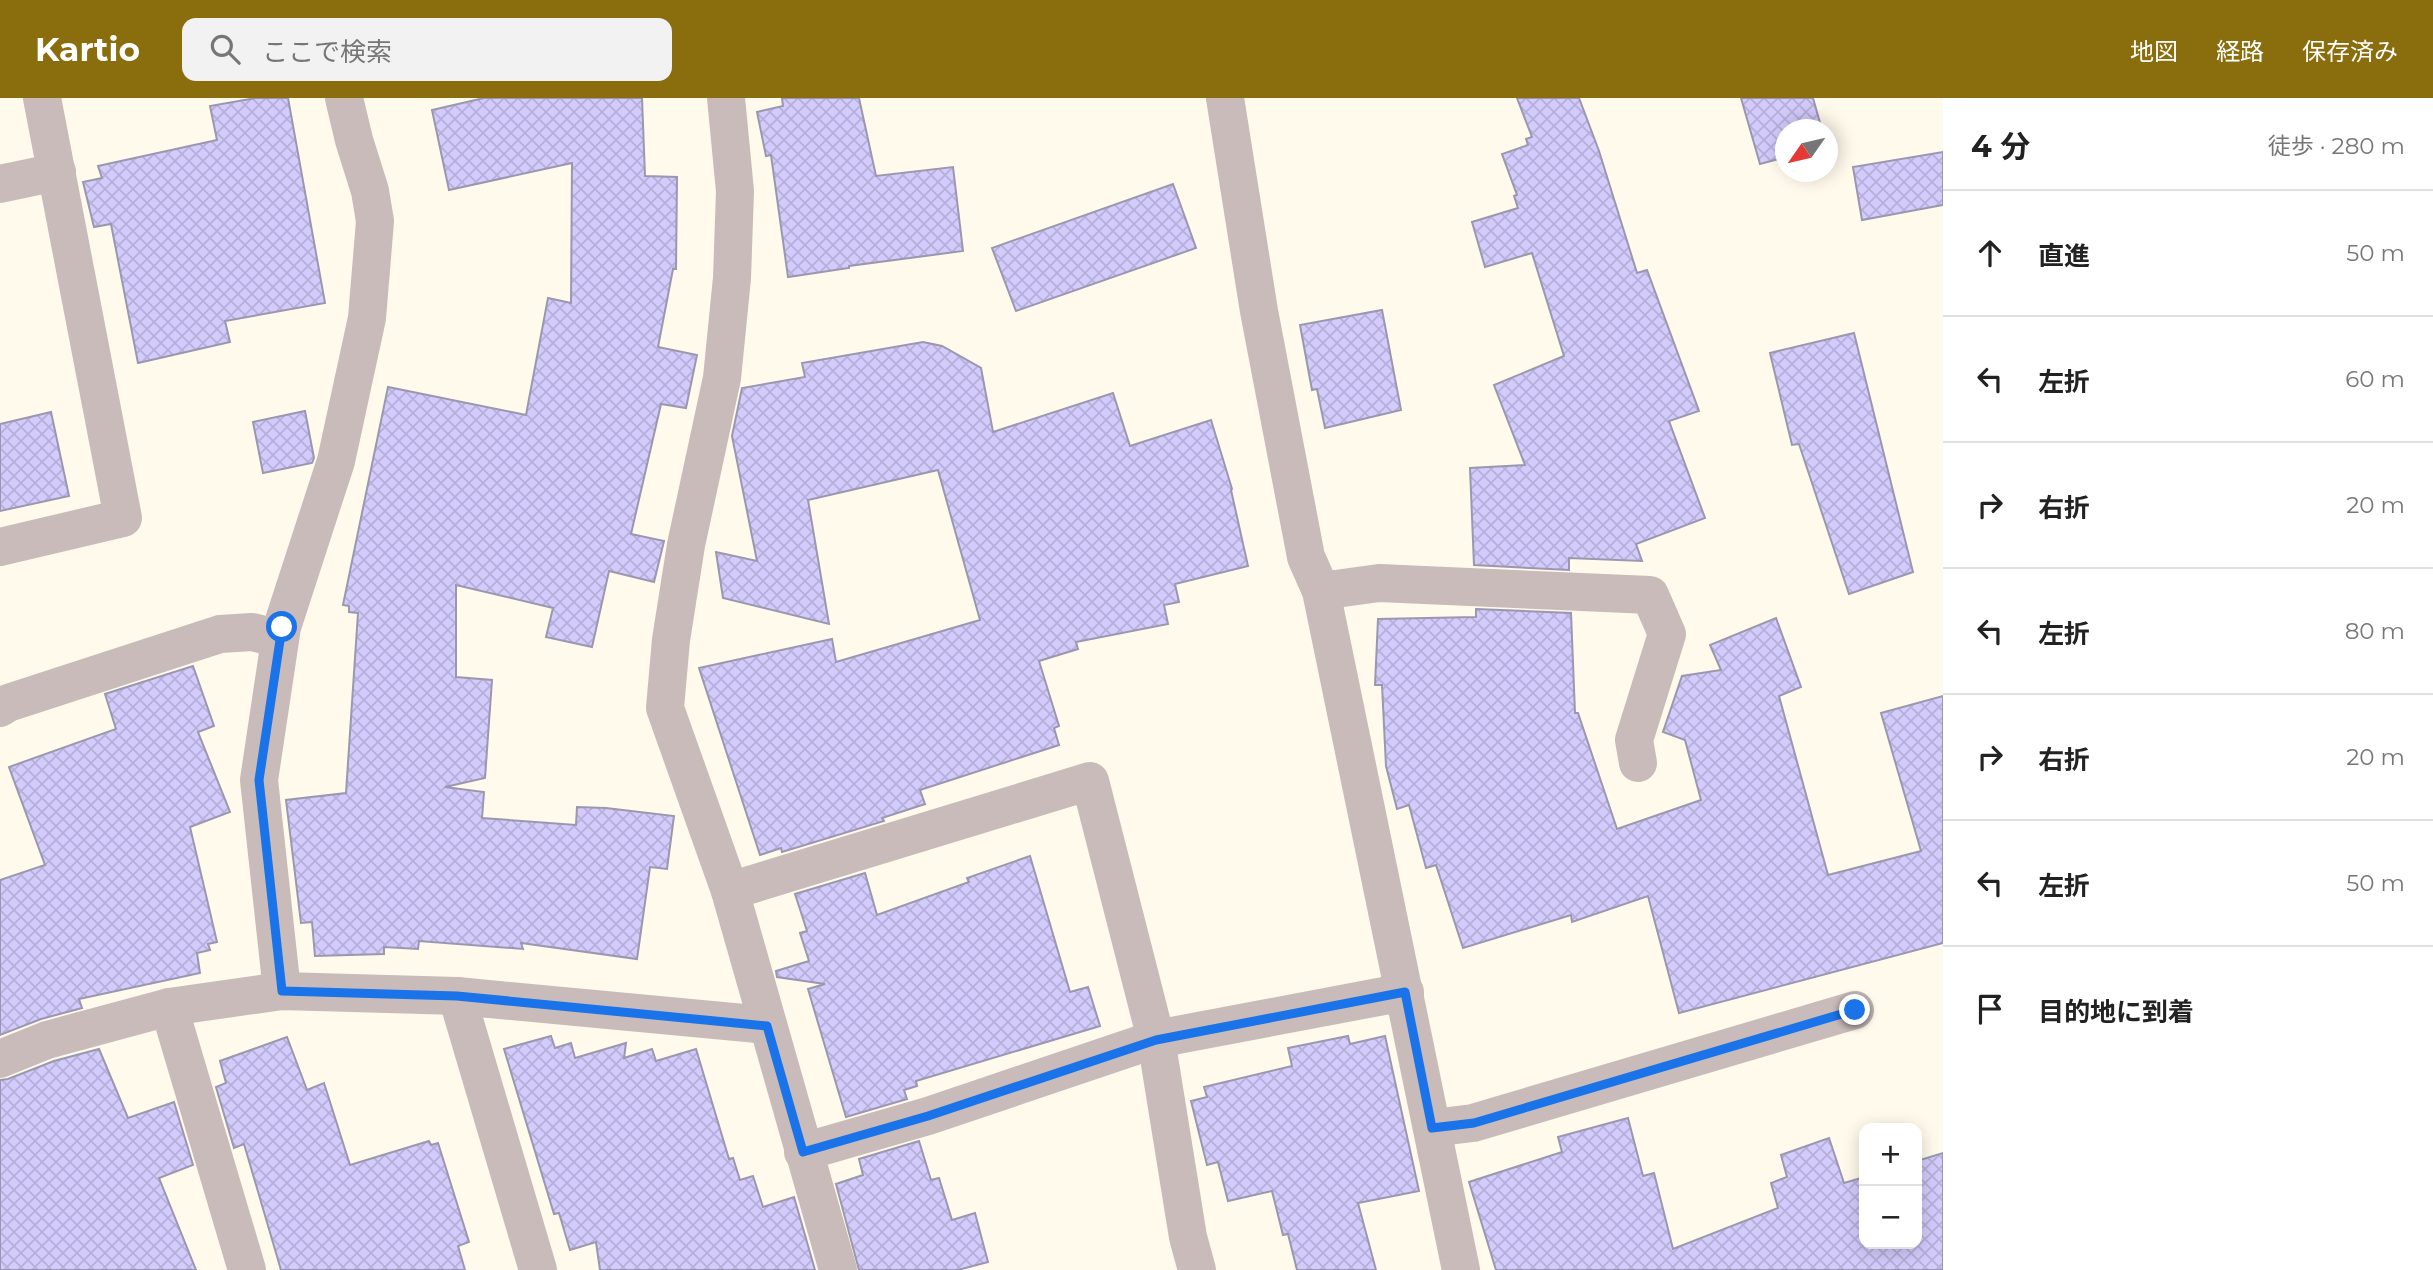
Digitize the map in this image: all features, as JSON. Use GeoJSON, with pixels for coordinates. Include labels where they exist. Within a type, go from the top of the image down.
{"type":"FeatureCollection","features":[{"type":"Feature","properties":{"kind":"street"},"geometry":{"type":"LineString","coordinates":[[0,547],[123,518],[42,98]]}},
{"type":"Feature","properties":{"kind":"street"},"geometry":{"type":"LineString","coordinates":[[282,991],[259,780],[280,639],[336,461],[366,318],[375,220],[370,191],[344,98]]}},
{"type":"Feature","properties":{"kind":"street"},"geometry":{"type":"LineString","coordinates":[[726,98],[735,191],[732,278],[723,378],[686,545],[671,640],[665,708],[730,891],[838,1270]]}},
{"type":"Feature","properties":{"kind":"street"},"geometry":{"type":"LineString","coordinates":[[1225,98],[1259,312],[1306,557],[1321,591],[1461,1270]]}},
{"type":"Feature","properties":{"kind":"street"},"geometry":{"type":"LineString","coordinates":[[0,184],[57,172]]}},
{"type":"Feature","properties":{"kind":"street"},"geometry":{"type":"LineString","coordinates":[[1321,591],[1379,583],[1650,595],[1667,634],[1634,740],[1638,763]]}},
{"type":"Feature","properties":{"kind":"street"},"geometry":{"type":"LineString","coordinates":[[0,708],[8,703],[220,634],[252,632],[280,639]]}},
{"type":"Feature","properties":{"kind":"street"},"geometry":{"type":"LineString","coordinates":[[730,891],[1090,781],[1156,1040],[1188,1237],[1197,1270]]}},
{"type":"Feature","properties":{"kind":"street"},"geometry":{"type":"LineString","coordinates":[[0,1059],[47,1040],[169,1007],[282,991],[457,996],[767,1026]]}},
{"type":"Feature","properties":{"kind":"street"},"geometry":{"type":"LineString","coordinates":[[803,1152],[928,1116],[1156,1040],[1405,992]]}},
{"type":"Feature","properties":{"kind":"street"},"geometry":{"type":"LineString","coordinates":[[457,996],[538,1270]]}},
{"type":"Feature","properties":{"kind":"street"},"geometry":{"type":"LineString","coordinates":[[169,1007],[243,1269]]}},
{"type":"Feature","properties":{"kind":"street"},"geometry":{"type":"LineString","coordinates":[[1432,1128],[1474,1123],[1855,1010]]}},
{"type":"Feature","properties":{"kind":"building"},"geometry":{"type":"Polygon","coordinates":[[[256,98],[288,98],[325,303],[225,321],[230,342],[138,363],[111,224],[94,227],[83,182],[102,178],[98,166],[217,140],[210,106],[256,98]]]}},
{"type":"Feature","properties":{"kind":"building"},"geometry":{"type":"Polygon","coordinates":[[[484,98],[642,98],[645,176],[677,177],[676,269],[673,269],[658,347],[697,355],[686,408],[661,404],[631,534],[664,541],[654,582],[609,571],[592,647],[546,637],[553,608],[456,585],[456,677],[492,680],[485,778],[445,787],[484,792],[482,818],[576,825],[577,807],[674,816],[667,869],[650,867],[637,959],[521,943],[523,949],[419,941],[418,949],[384,947],[384,954],[315,956],[312,922],[301,923],[286,800],[346,793],[358,613],[349,612],[349,606],[343,605],[388,387],[526,415],[548,298],[571,303],[572,163],[449,190],[432,110],[484,98]]]}},
{"type":"Feature","properties":{"kind":"building"},"geometry":{"type":"Polygon","coordinates":[[[782,98],[859,98],[876,176],[953,167],[963,251],[788,277],[771,155],[766,156],[757,112],[783,106],[782,98]]]}},
{"type":"Feature","properties":{"kind":"building"},"geometry":{"type":"Polygon","coordinates":[[[1517,98],[1579,98],[1599,151],[1637,273],[1647,270],[1699,411],[1669,421],[1705,518],[1636,544],[1642,561],[1569,558],[1569,570],[1474,565],[1470,468],[1525,465],[1494,385],[1564,356],[1532,253],[1485,267],[1472,222],[1518,208],[1514,196],[1517,195],[1502,154],[1528,145],[1526,139],[1532,137],[1517,98]]]}},
{"type":"Feature","properties":{"kind":"building"},"geometry":{"type":"Polygon","coordinates":[[[1741,98],[1813,98],[1819,119],[1775,119],[1775,160],[1760,164],[1741,98]]]}},
{"type":"Feature","properties":{"kind":"building"},"geometry":{"type":"Polygon","coordinates":[[[1943,152],[1943,205],[1862,220],[1853,167],[1943,152]]]}},
{"type":"Feature","properties":{"kind":"building"},"geometry":{"type":"Polygon","coordinates":[[[1173,184],[1196,248],[1016,311],[992,248],[1173,184]]]}},
{"type":"Feature","properties":{"kind":"building"},"geometry":{"type":"Polygon","coordinates":[[[1382,310],[1401,410],[1325,428],[1317,389],[1312,390],[1300,325],[1382,310]]]}},
{"type":"Feature","properties":{"kind":"building"},"geometry":{"type":"Polygon","coordinates":[[[1854,333],[1913,572],[1849,594],[1799,444],[1792,445],[1770,353],[1854,333]]]}},
{"type":"Feature","properties":{"kind":"building"},"geometry":{"type":"Polygon","coordinates":[[[923,342],[942,346],[981,368],[993,432],[1113,393],[1130,446],[1211,420],[1232,489],[1248,566],[1175,584],[1179,602],[1164,605],[1168,624],[1076,642],[1078,649],[1039,661],[1059,726],[1054,728],[1059,745],[920,790],[925,804],[882,818],[884,821],[782,852],[781,848],[760,855],[699,668],[832,639],[836,662],[980,620],[938,470],[808,500],[829,624],[723,598],[716,552],[757,561],[732,436],[742,388],[805,377],[802,363],[923,342]]]}},
{"type":"Feature","properties":{"kind":"building"},"geometry":{"type":"Polygon","coordinates":[[[305,411],[314,458],[312,463],[263,473],[253,422],[305,411]]]}},
{"type":"Feature","properties":{"kind":"building"},"geometry":{"type":"Polygon","coordinates":[[[51,412],[69,496],[0,511],[0,424],[51,412]]]}},
{"type":"Feature","properties":{"kind":"building"},"geometry":{"type":"Polygon","coordinates":[[[1476,609],[1571,613],[1575,713],[1578,713],[1617,829],[1701,800],[1685,740],[1663,732],[1682,676],[1721,670],[1710,645],[1776,618],[1801,687],[1779,696],[1828,875],[1921,851],[1881,713],[1943,696],[1943,943],[1679,1013],[1648,896],[1572,922],[1571,915],[1463,948],[1436,865],[1426,868],[1409,805],[1397,809],[1386,766],[1382,685],[1375,685],[1378,619],[1476,617],[1476,609]]]}},
{"type":"Feature","properties":{"kind":"building"},"geometry":{"type":"Polygon","coordinates":[[[193,666],[214,726],[198,732],[230,812],[190,827],[217,942],[208,944],[210,950],[197,953],[200,973],[79,999],[82,1008],[41,1019],[0,1035],[0,880],[45,865],[9,767],[116,729],[105,694],[193,666]]]}},
{"type":"Feature","properties":{"kind":"building"},"geometry":{"type":"Polygon","coordinates":[[[1030,856],[1070,992],[1088,987],[1100,1026],[916,1081],[917,1086],[904,1090],[907,1099],[846,1117],[808,989],[825,984],[777,977],[776,971],[809,961],[800,933],[807,931],[795,894],[865,873],[877,915],[969,882],[967,878],[1030,856]]]}},
{"type":"Feature","properties":{"kind":"building"},"geometry":{"type":"Polygon","coordinates":[[[551,1036],[555,1048],[571,1043],[575,1058],[626,1043],[624,1058],[652,1049],[656,1061],[696,1049],[729,1159],[733,1158],[740,1180],[753,1176],[763,1207],[794,1197],[815,1270],[600,1270],[596,1242],[570,1250],[559,1213],[554,1214],[504,1049],[551,1036]]]}},
{"type":"Feature","properties":{"kind":"building"},"geometry":{"type":"Polygon","coordinates":[[[1348,1036],[1350,1044],[1385,1036],[1419,1191],[1358,1203],[1376,1270],[1297,1270],[1288,1234],[1283,1235],[1272,1191],[1228,1201],[1218,1162],[1207,1165],[1191,1101],[1207,1097],[1204,1087],[1292,1066],[1288,1048],[1348,1036]]]}},
{"type":"Feature","properties":{"kind":"building"},"geometry":{"type":"Polygon","coordinates":[[[287,1037],[307,1090],[324,1083],[350,1165],[429,1141],[431,1145],[438,1143],[469,1242],[458,1246],[465,1270],[281,1270],[244,1144],[234,1148],[216,1087],[226,1083],[220,1061],[287,1037]]]}},
{"type":"Feature","properties":{"kind":"building"},"geometry":{"type":"Polygon","coordinates":[[[99,1049],[128,1118],[174,1102],[193,1165],[159,1178],[196,1270],[0,1270],[0,1080],[99,1049]]]}},
{"type":"Feature","properties":{"kind":"building"},"geometry":{"type":"Polygon","coordinates":[[[1628,1118],[1643,1176],[1654,1173],[1673,1249],[1778,1208],[1771,1183],[1787,1177],[1781,1155],[1829,1138],[1844,1183],[1859,1178],[1859,1249],[1922,1249],[1922,1159],[1943,1153],[1943,1270],[1496,1270],[1469,1182],[1562,1152],[1558,1137],[1628,1118]]]}},
{"type":"Feature","properties":{"kind":"building"},"geometry":{"type":"Polygon","coordinates":[[[919,1141],[931,1180],[939,1178],[952,1220],[975,1213],[988,1262],[958,1270],[859,1270],[836,1184],[863,1175],[859,1159],[919,1141]]]}},
{"type":"Feature","properties":{"kind":"route"},"geometry":{"type":"LineString","coordinates":[[282,627],[259,780],[282,991],[457,996],[767,1026],[803,1152],[928,1116],[1156,1040],[1405,992],[1432,1128],[1474,1123],[1855,1010]]}}]}
